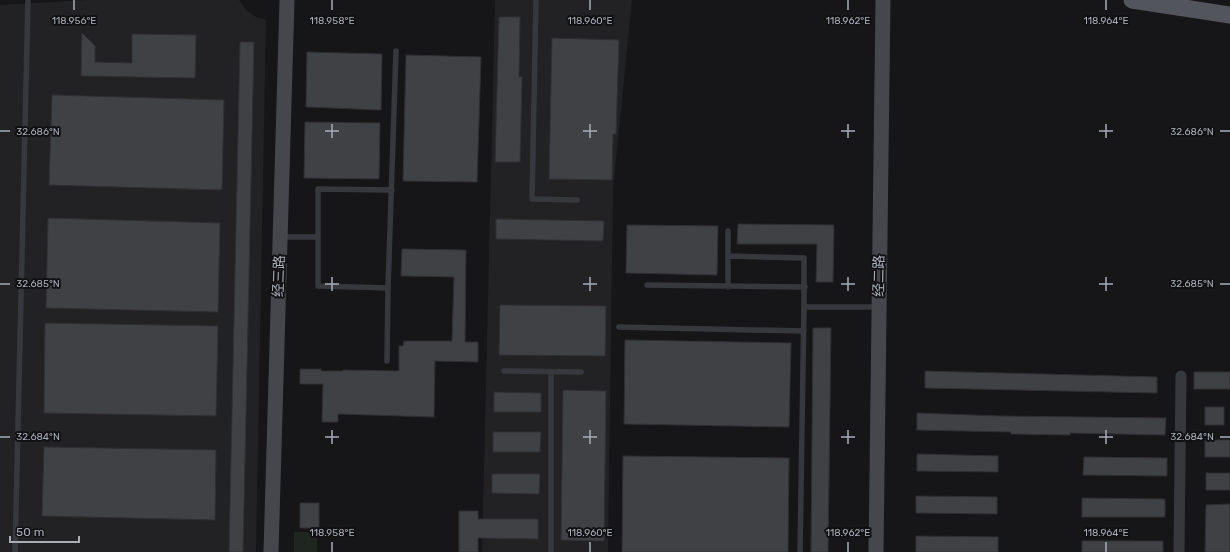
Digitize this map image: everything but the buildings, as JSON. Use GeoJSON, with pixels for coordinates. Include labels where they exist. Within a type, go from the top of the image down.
{"type":"FeatureCollection","features":[{"type":"Feature","properties":{"kind":"main road"},"geometry":{"type":"LineString","coordinates":[[1132,0],[1230,15]]}},
{"type":"Feature","properties":{"kind":"main road"},"geometry":{"type":"LineString","coordinates":[[1198,0],[1230,5]]}},
{"type":"Feature","properties":{"kind":"street","name":"经三路"},"geometry":{"type":"LineString","coordinates":[[271,552],[287,0]]}},
{"type":"Feature","properties":{"kind":"street","name":"经二路"},"geometry":{"type":"LineString","coordinates":[[873,0],[876,552]]}},
{"type":"Feature","properties":{"kind":"street","name":"经二路"},"geometry":{"type":"LineString","coordinates":[[866,552],[883,0]]}},
{"type":"Feature","properties":{"kind":"street"},"geometry":{"type":"LineString","coordinates":[[1179,552],[1181,376]]}},
{"type":"Feature","properties":{"kind":"lane"},"geometry":{"type":"LineString","coordinates":[[15,552],[28,0]]}},
{"type":"Feature","properties":{"kind":"lane"},"geometry":{"type":"LineString","coordinates":[[536,0],[532,199],[577,200]]}},
{"type":"Feature","properties":{"kind":"lane"},"geometry":{"type":"LineString","coordinates":[[387,361],[396,51]]}},
{"type":"Feature","properties":{"kind":"lane"},"geometry":{"type":"LineString","coordinates":[[388,288],[318,286],[318,189],[392,190]]}},
{"type":"Feature","properties":{"kind":"lane"},"geometry":{"type":"LineString","coordinates":[[728,231],[728,287]]}},
{"type":"Feature","properties":{"kind":"lane"},"geometry":{"type":"LineString","coordinates":[[280,236],[318,237]]}},
{"type":"Feature","properties":{"kind":"lane"},"geometry":{"type":"LineString","coordinates":[[728,256],[804,258],[800,552]]}},
{"type":"Feature","properties":{"kind":"lane"},"geometry":{"type":"LineString","coordinates":[[647,285],[804,288]]}},
{"type":"Feature","properties":{"kind":"lane"},"geometry":{"type":"LineString","coordinates":[[804,307],[874,307]]}},
{"type":"Feature","properties":{"kind":"lane"},"geometry":{"type":"LineString","coordinates":[[619,327],[804,331]]}},
{"type":"Feature","properties":{"kind":"lane"},"geometry":{"type":"LineString","coordinates":[[504,371],[581,372]]}},
{"type":"Feature","properties":{"kind":"lane"},"geometry":{"type":"LineString","coordinates":[[551,372],[551,552]]}},
{"type":"Feature","properties":{"kind":"shaded area"},"geometry":{"type":"Polygon","coordinates":[[[87,0],[239,0],[247,11],[256,17],[266,20],[256,552],[0,552],[0,5],[87,0]]]}},
{"type":"Feature","properties":{"kind":"shaded area"},"geometry":{"type":"Polygon","coordinates":[[[495,0],[632,0],[613,190],[608,552],[482,552],[495,0]]]}},
{"type":"Feature","properties":{"kind":"shaded area"},"geometry":{"type":"Polygon","coordinates":[[[294,532],[317,532],[317,552],[294,552],[294,532]]]}}]}
